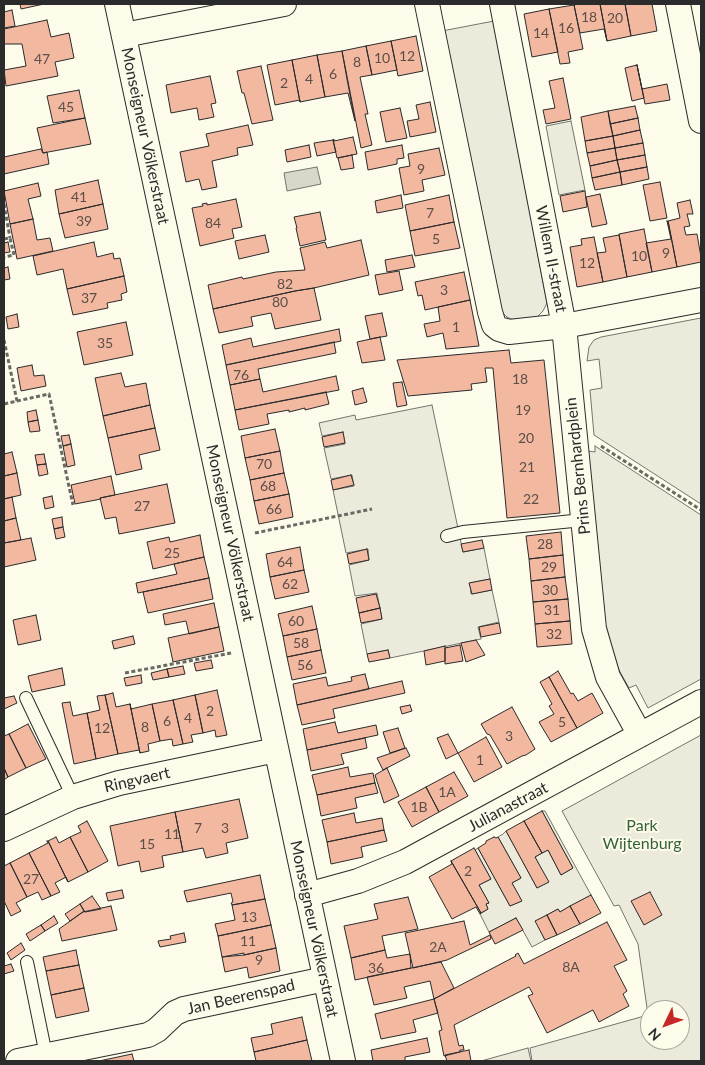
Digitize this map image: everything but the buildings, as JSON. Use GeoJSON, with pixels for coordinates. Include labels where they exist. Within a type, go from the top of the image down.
{"type":"FeatureCollection","features":[{"type":"Feature","properties":{"kind":"street","name":"Monseigneur Völkerstraat"},"geometry":{"type":"LineString","coordinates":[[117,4],[342,1061]]}},
{"type":"Feature","properties":{"kind":"street"},"geometry":{"type":"LineString","coordinates":[[124,35],[284,4]]}},
{"type":"Feature","properties":{"kind":"street","name":"Willem II-straat"},"geometry":{"type":"LineString","coordinates":[[427,4],[494,325],[499,329],[510,332],[564,326],[502,4]]}},
{"type":"Feature","properties":{"kind":"street"},"geometry":{"type":"LineString","coordinates":[[678,4],[701,121]]}},
{"type":"Feature","properties":{"kind":"street"},"geometry":{"type":"LineString","coordinates":[[564,326],[701,300]]}},
{"type":"Feature","properties":{"kind":"street","name":"Prins Bernhardplein"},"geometry":{"type":"LineString","coordinates":[[564,326],[594,629],[608,677],[640,735]]}},
{"type":"Feature","properties":{"kind":"street","name":"Julianastraat"},"geometry":{"type":"LineString","coordinates":[[307,895],[358,880],[405,862],[701,702]]}},
{"type":"Feature","properties":{"kind":"street","name":"Ringvaert"},"geometry":{"type":"LineString","coordinates":[[4,829],[73,797],[119,783],[276,750]]}},
{"type":"Feature","properties":{"kind":"street","name":"Jan Beerenspad"},"geometry":{"type":"LineString","coordinates":[[18,1061],[148,1035],[157,1030],[175,1013],[184,1009],[325,978]]}},
{"type":"Feature","properties":{"kind":"lane"},"geometry":{"type":"LineString","coordinates":[[447,536],[463,532],[583,520]]}},
{"type":"Feature","properties":{"kind":"lane"},"geometry":{"type":"LineString","coordinates":[[26,698],[73,797]]}},
{"type":"Feature","properties":{"kind":"lane"},"geometry":{"type":"LineString","coordinates":[[27,962],[46,1055]]}},
{"type":"Feature","properties":{"kind":"path"},"geometry":{"type":"LineString","coordinates":[[4,204],[14,255],[4,257]]}},
{"type":"Feature","properties":{"kind":"path"},"geometry":{"type":"LineString","coordinates":[[4,239],[10,238]]}},
{"type":"Feature","properties":{"kind":"path"},"geometry":{"type":"LineString","coordinates":[[4,340],[17,401]]}},
{"type":"Feature","properties":{"kind":"path"},"geometry":{"type":"LineString","coordinates":[[4,404],[49,394],[73,505]]}},
{"type":"Feature","properties":{"kind":"path"},"geometry":{"type":"LineString","coordinates":[[574,429],[701,510]]}},
{"type":"Feature","properties":{"kind":"path"},"geometry":{"type":"LineString","coordinates":[[231,538],[372,509]]}},
{"type":"Feature","properties":{"kind":"path"},"geometry":{"type":"LineString","coordinates":[[126,673],[254,649]]}},
{"type":"Feature","properties":{"kind":"green space"},"geometry":{"type":"Polygon","coordinates":[[[494,21],[547,303],[543,311],[535,319],[515,321],[507,317],[500,310],[442,31],[494,21]]]}},
{"type":"Feature","properties":{"kind":"green space"},"geometry":{"type":"Polygon","coordinates":[[[701,318],[701,504],[594,435],[590,390],[602,388],[599,359],[587,361],[589,347],[594,340],[601,337],[701,318]]]}},
{"type":"Feature","properties":{"kind":"green space"},"geometry":{"type":"Polygon","coordinates":[[[595,446],[701,515],[701,679],[648,708],[636,685],[629,688],[620,672],[611,651],[606,631],[588,451],[595,452],[595,446]]]}},
{"type":"Feature","properties":{"kind":"green space","name":"Park Wijtenburg"},"geometry":{"type":"Polygon","coordinates":[[[701,735],[701,1061],[532,1061],[530,1048],[640,1017],[640,1050],[690,1050],[690,1000],[646,1000],[638,944],[619,905],[614,906],[562,811],[701,735]]]}},
{"type":"Feature","properties":{"kind":"green space"},"geometry":{"type":"Polygon","coordinates":[[[542,811],[545,811],[591,895],[560,912],[558,909],[536,921],[545,940],[532,947],[516,918],[489,932],[480,914],[488,909],[486,904],[489,903],[479,885],[491,879],[475,850],[478,848],[510,906],[521,901],[512,883],[521,878],[498,837],[506,831],[537,888],[548,882],[535,857],[548,850],[561,875],[573,868],[542,811]]]}},
{"type":"Feature","properties":{"kind":"green space"},"geometry":{"type":"Polygon","coordinates":[[[528,1048],[531,1061],[481,1061],[528,1048]]]}},
{"type":"Feature","properties":{"kind":"shaded area"},"geometry":{"type":"Polygon","coordinates":[[[571,121],[585,190],[559,195],[546,126],[571,121]]]}},
{"type":"Feature","properties":{"kind":"shaded area"},"geometry":{"type":"Polygon","coordinates":[[[317,167],[321,184],[287,191],[284,173],[317,167]]]}},
{"type":"Feature","properties":{"kind":"shaded area"},"geometry":{"type":"Polygon","coordinates":[[[432,405],[463,552],[484,548],[490,579],[470,583],[471,594],[492,590],[499,622],[478,627],[481,639],[390,658],[388,650],[367,654],[361,624],[382,619],[377,593],[355,596],[349,565],[369,560],[368,549],[346,553],[333,490],[354,486],[352,475],[331,479],[324,448],[345,444],[343,432],[322,436],[319,423],[355,415],[356,420],[432,405]]]}}]}
